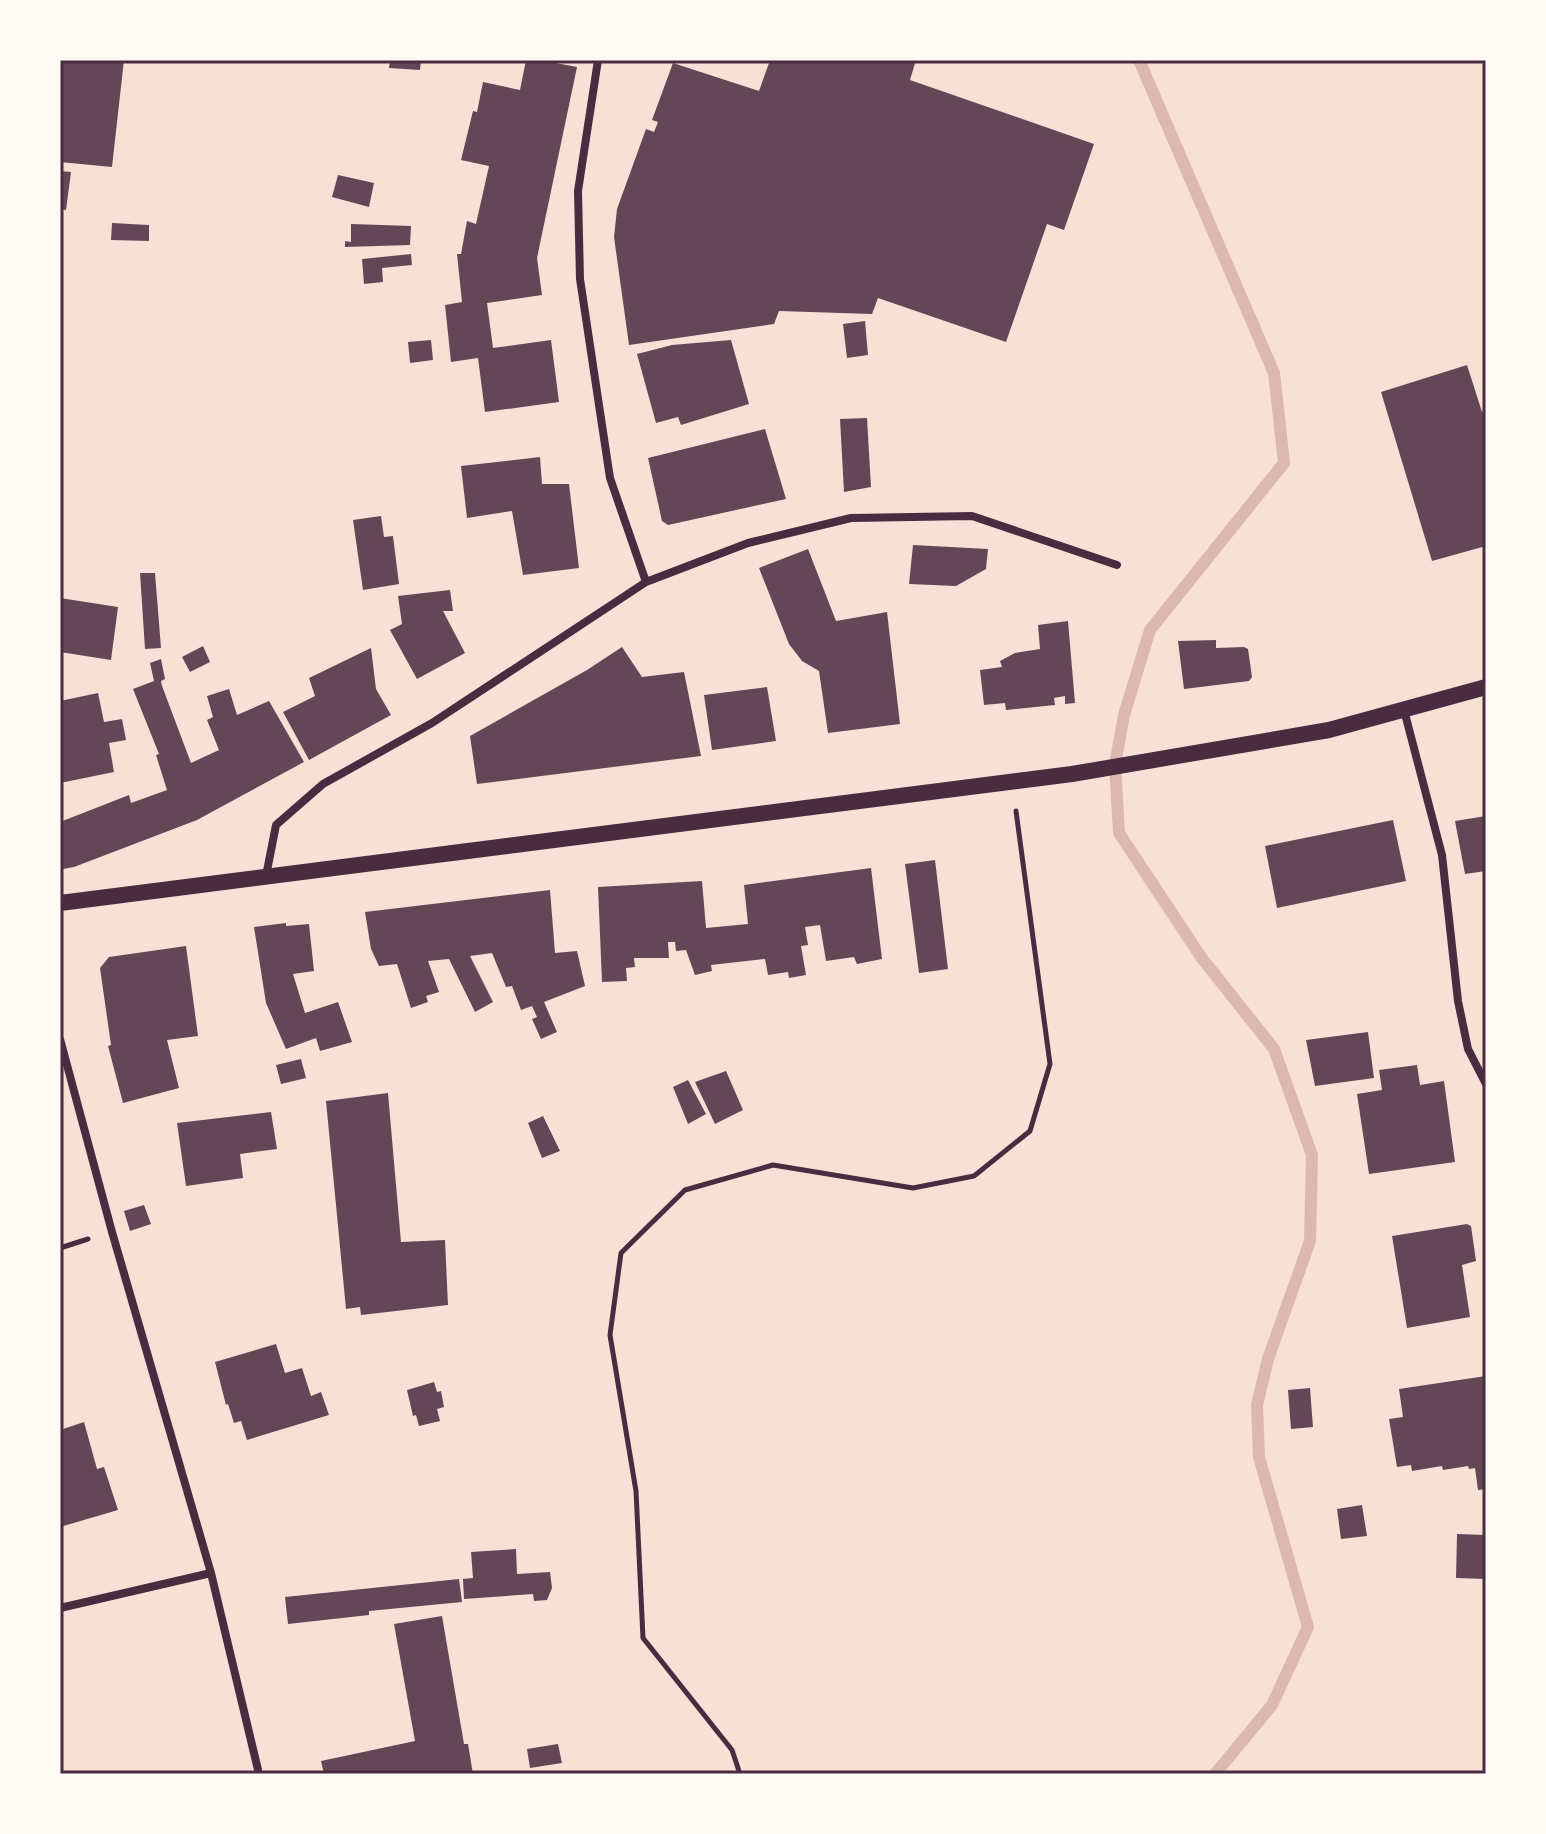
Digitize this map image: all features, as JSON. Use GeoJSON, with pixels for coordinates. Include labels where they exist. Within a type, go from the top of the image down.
{"type":"FeatureCollection","features":[{"type":"Feature","properties":{"kind":"main road"},"geometry":{"type":"LineString","coordinates":[[60,903],[1072,774],[1329,730],[1486,687]]}},
{"type":"Feature","properties":{"kind":"street"},"geometry":{"type":"LineString","coordinates":[[598,60],[578,191],[580,279],[610,478],[646,582]]}},
{"type":"Feature","properties":{"kind":"street"},"geometry":{"type":"LineString","coordinates":[[266,876],[276,825],[323,784],[432,723],[646,582],[748,543],[851,518],[972,516],[1117,565]]}},
{"type":"Feature","properties":{"kind":"street"},"geometry":{"type":"LineString","coordinates":[[1404,710],[1442,855],[1458,1001],[1468,1049],[1486,1084]]}},
{"type":"Feature","properties":{"kind":"street"},"geometry":{"type":"LineString","coordinates":[[60,1039],[112,1232],[211,1573],[259,1774]]}},
{"type":"Feature","properties":{"kind":"street"},"geometry":{"type":"LineString","coordinates":[[60,1608],[211,1573]]}},
{"type":"Feature","properties":{"kind":"path"},"geometry":{"type":"LineString","coordinates":[[740,1774],[732,1750],[643,1638],[636,1491],[610,1335],[621,1253],[685,1190],[773,1165],[913,1188],[974,1176],[1030,1131],[1050,1064],[1012,781]]}},
{"type":"Feature","properties":{"kind":"building"},"geometry":{"type":"Polygon","coordinates":[[[60,60],[124,60],[112,167],[60,162],[60,60]]]}},
{"type":"Feature","properties":{"kind":"building"},"geometry":{"type":"Polygon","coordinates":[[[390,60],[421,60],[420,70],[389,68],[390,60]]]}},
{"type":"Feature","properties":{"kind":"building"},"geometry":{"type":"Polygon","coordinates":[[[526,60],[577,67],[537,258],[542,295],[487,303],[493,348],[551,340],[559,402],[485,412],[478,358],[451,362],[445,305],[462,302],[457,254],[461,254],[467,221],[476,224],[489,166],[461,160],[483,82],[520,90],[526,60]]]}},
{"type":"Feature","properties":{"kind":"building"},"geometry":{"type":"Polygon","coordinates":[[[763,60],[916,60],[910,80],[1094,144],[1064,230],[1047,224],[1006,342],[878,298],[872,314],[779,311],[774,324],[629,345],[614,237],[617,209],[646,129],[654,132],[658,122],[652,120],[673,63],[759,91],[769,63],[763,60]]]}},
{"type":"Feature","properties":{"kind":"building"},"geometry":{"type":"Polygon","coordinates":[[[60,171],[71,172],[66,210],[60,209],[60,171]]]}},
{"type":"Feature","properties":{"kind":"building"},"geometry":{"type":"Polygon","coordinates":[[[338,175],[374,183],[369,207],[332,197],[338,175]]]}},
{"type":"Feature","properties":{"kind":"building"},"geometry":{"type":"Polygon","coordinates":[[[112,223],[149,225],[149,241],[111,240],[112,223]]]}},
{"type":"Feature","properties":{"kind":"building"},"geometry":{"type":"Polygon","coordinates":[[[351,224],[411,226],[410,245],[345,247],[345,241],[351,242],[351,224]]]}},
{"type":"Feature","properties":{"kind":"building"},"geometry":{"type":"Polygon","coordinates":[[[411,254],[412,265],[382,268],[383,282],[364,284],[362,259],[411,254]]]}},
{"type":"Feature","properties":{"kind":"building"},"geometry":{"type":"Polygon","coordinates":[[[865,321],[868,355],[847,358],[843,324],[865,321]]]}},
{"type":"Feature","properties":{"kind":"building"},"geometry":{"type":"Polygon","coordinates":[[[431,340],[433,360],[410,363],[408,342],[431,340]]]}},
{"type":"Feature","properties":{"kind":"building"},"geometry":{"type":"Polygon","coordinates":[[[731,340],[749,404],[681,425],[678,417],[656,423],[637,354],[672,345],[731,340]]]}},
{"type":"Feature","properties":{"kind":"building"},"geometry":{"type":"Polygon","coordinates":[[[1467,365],[1482,412],[1486,411],[1486,546],[1432,561],[1381,392],[1467,365]]]}},
{"type":"Feature","properties":{"kind":"building"},"geometry":{"type":"Polygon","coordinates":[[[867,418],[871,487],[844,492],[840,419],[867,418]]]}},
{"type":"Feature","properties":{"kind":"building"},"geometry":{"type":"Polygon","coordinates":[[[765,429],[786,499],[668,525],[662,521],[648,458],[765,429]]]}},
{"type":"Feature","properties":{"kind":"building"},"geometry":{"type":"Polygon","coordinates":[[[540,457],[542,484],[569,484],[579,568],[523,575],[512,511],[467,518],[461,466],[540,457]]]}},
{"type":"Feature","properties":{"kind":"building"},"geometry":{"type":"Polygon","coordinates":[[[381,516],[384,537],[393,536],[399,584],[363,590],[353,520],[381,516]]]}},
{"type":"Feature","properties":{"kind":"building"},"geometry":{"type":"Polygon","coordinates":[[[913,545],[988,549],[986,569],[956,586],[909,584],[913,545]]]}},
{"type":"Feature","properties":{"kind":"building"},"geometry":{"type":"Polygon","coordinates":[[[808,549],[836,621],[887,612],[900,724],[828,733],[819,671],[802,661],[789,644],[759,568],[808,549]]]}},
{"type":"Feature","properties":{"kind":"building"},"geometry":{"type":"Polygon","coordinates":[[[140,573],[155,573],[161,648],[145,649],[140,573]]]}},
{"type":"Feature","properties":{"kind":"building"},"geometry":{"type":"Polygon","coordinates":[[[450,590],[453,611],[443,611],[465,653],[417,679],[390,630],[402,624],[398,596],[450,590]]]}},
{"type":"Feature","properties":{"kind":"building"},"geometry":{"type":"Polygon","coordinates":[[[60,598],[118,607],[111,660],[60,652],[60,598]]]}},
{"type":"Feature","properties":{"kind":"building"},"geometry":{"type":"Polygon","coordinates":[[[1068,621],[1075,703],[1065,704],[1065,696],[1054,698],[1055,705],[1006,710],[1005,703],[984,705],[980,670],[1002,667],[1000,661],[1015,653],[1040,649],[1038,625],[1068,621]]]}},
{"type":"Feature","properties":{"kind":"building"},"geometry":{"type":"Polygon","coordinates":[[[1216,640],[1216,648],[1248,649],[1252,677],[1249,681],[1184,689],[1178,641],[1216,640]]]}},
{"type":"Feature","properties":{"kind":"building"},"geometry":{"type":"Polygon","coordinates":[[[203,646],[210,662],[190,672],[182,657],[203,646]]]}},
{"type":"Feature","properties":{"kind":"building"},"geometry":{"type":"Polygon","coordinates":[[[622,647],[642,677],[684,672],[701,756],[477,784],[470,736],[622,647]]]}},
{"type":"Feature","properties":{"kind":"building"},"geometry":{"type":"Polygon","coordinates":[[[371,648],[376,689],[391,715],[309,760],[283,712],[315,696],[309,678],[371,648]]]}},
{"type":"Feature","properties":{"kind":"building"},"geometry":{"type":"Polygon","coordinates":[[[161,659],[165,679],[161,681],[162,686],[191,763],[219,750],[207,720],[213,717],[207,696],[229,689],[237,715],[269,701],[304,762],[197,820],[63,869],[60,860],[60,822],[129,795],[131,803],[167,790],[156,755],[159,754],[133,689],[154,681],[150,663],[161,659]]]}},
{"type":"Feature","properties":{"kind":"building"},"geometry":{"type":"Polygon","coordinates":[[[767,687],[776,741],[712,750],[704,695],[767,687]]]}},
{"type":"Feature","properties":{"kind":"building"},"geometry":{"type":"Polygon","coordinates":[[[98,693],[104,722],[122,719],[126,740],[109,743],[114,772],[60,783],[60,701],[98,693]]]}},
{"type":"Feature","properties":{"kind":"building"},"geometry":{"type":"Polygon","coordinates":[[[1486,816],[1486,871],[1465,874],[1455,821],[1486,816]]]}},
{"type":"Feature","properties":{"kind":"building"},"geometry":{"type":"Polygon","coordinates":[[[1393,820],[1406,881],[1277,908],[1265,846],[1393,820]]]}},
{"type":"Feature","properties":{"kind":"building"},"geometry":{"type":"Polygon","coordinates":[[[935,860],[948,969],[919,973],[905,864],[935,860]]]}},
{"type":"Feature","properties":{"kind":"building"},"geometry":{"type":"Polygon","coordinates":[[[871,868],[882,959],[857,964],[854,957],[826,961],[820,925],[805,927],[808,945],[801,946],[806,975],[789,978],[788,972],[768,975],[765,959],[711,965],[712,971],[695,975],[686,950],[676,951],[675,942],[668,942],[669,958],[634,958],[635,967],[626,968],[627,981],[602,982],[598,887],[702,881],[706,928],[748,924],[744,885],[871,868]]]}},
{"type":"Feature","properties":{"kind":"building"},"geometry":{"type":"Polygon","coordinates":[[[550,890],[555,953],[577,951],[585,986],[544,1002],[557,1032],[541,1039],[532,1019],[537,1017],[532,1006],[521,1010],[512,986],[506,987],[492,953],[470,956],[493,1002],[475,1012],[449,959],[428,961],[439,992],[426,996],[428,1002],[411,1008],[397,964],[379,966],[371,949],[365,912],[550,890]]]}},
{"type":"Feature","properties":{"kind":"building"},"geometry":{"type":"Polygon","coordinates":[[[286,923],[286,926],[309,924],[314,971],[293,974],[305,1013],[338,1002],[352,1042],[320,1051],[316,1038],[286,1049],[266,1003],[254,927],[286,923]]]}},
{"type":"Feature","properties":{"kind":"building"},"geometry":{"type":"Polygon","coordinates":[[[186,946],[198,1036],[167,1040],[179,1088],[123,1103],[108,1046],[111,1045],[100,968],[109,957],[186,946]]]}},
{"type":"Feature","properties":{"kind":"building"},"geometry":{"type":"Polygon","coordinates":[[[1368,1032],[1374,1078],[1315,1086],[1306,1040],[1368,1032]]]}},
{"type":"Feature","properties":{"kind":"building"},"geometry":{"type":"Polygon","coordinates":[[[301,1059],[306,1078],[281,1084],[276,1065],[301,1059]]]}},
{"type":"Feature","properties":{"kind":"building"},"geometry":{"type":"Polygon","coordinates":[[[1417,1065],[1420,1085],[1444,1081],[1455,1162],[1369,1174],[1357,1094],[1382,1090],[1379,1070],[1417,1065]]]}},
{"type":"Feature","properties":{"kind":"building"},"geometry":{"type":"Polygon","coordinates":[[[726,1071],[743,1110],[715,1124],[695,1082],[726,1071]]]}},
{"type":"Feature","properties":{"kind":"building"},"geometry":{"type":"Polygon","coordinates":[[[688,1080],[706,1114],[688,1124],[673,1087],[688,1080]]]}},
{"type":"Feature","properties":{"kind":"building"},"geometry":{"type":"Polygon","coordinates":[[[388,1093],[401,1242],[445,1240],[448,1305],[361,1315],[360,1307],[346,1309],[326,1101],[388,1093]]]}},
{"type":"Feature","properties":{"kind":"building"},"geometry":{"type":"Polygon","coordinates":[[[271,1112],[277,1149],[240,1154],[243,1178],[186,1186],[177,1123],[271,1112]]]}},
{"type":"Feature","properties":{"kind":"building"},"geometry":{"type":"Polygon","coordinates":[[[543,1116],[560,1151],[542,1158],[528,1123],[543,1116]]]}},
{"type":"Feature","properties":{"kind":"building"},"geometry":{"type":"Polygon","coordinates":[[[144,1205],[151,1224],[130,1231],[124,1211],[144,1205]]]}},
{"type":"Feature","properties":{"kind":"building"},"geometry":{"type":"Polygon","coordinates":[[[1467,1224],[1471,1226],[1476,1261],[1462,1265],[1470,1317],[1407,1328],[1392,1236],[1467,1224]]]}},
{"type":"Feature","properties":{"kind":"building"},"geometry":{"type":"Polygon","coordinates":[[[276,1344],[285,1373],[302,1368],[311,1396],[321,1392],[329,1415],[247,1440],[241,1421],[234,1423],[226,1405],[215,1362],[276,1344]]]}},
{"type":"Feature","properties":{"kind":"building"},"geometry":{"type":"Polygon","coordinates":[[[1486,1376],[1486,1489],[1478,1490],[1475,1468],[1469,1469],[1468,1466],[1412,1471],[1411,1465],[1397,1467],[1389,1419],[1403,1417],[1399,1389],[1486,1376]]]}},
{"type":"Feature","properties":{"kind":"building"},"geometry":{"type":"Polygon","coordinates":[[[434,1382],[437,1392],[441,1391],[444,1407],[437,1409],[440,1421],[419,1426],[416,1415],[413,1416],[407,1390],[434,1382]]]}},
{"type":"Feature","properties":{"kind":"building"},"geometry":{"type":"Polygon","coordinates":[[[1310,1388],[1313,1427],[1291,1429],[1288,1390],[1310,1388]]]}},
{"type":"Feature","properties":{"kind":"building"},"geometry":{"type":"Polygon","coordinates":[[[84,1422],[97,1469],[104,1467],[118,1510],[60,1527],[60,1430],[84,1422]]]}},
{"type":"Feature","properties":{"kind":"building"},"geometry":{"type":"Polygon","coordinates":[[[1362,1505],[1367,1536],[1341,1539],[1337,1509],[1362,1505]]]}},
{"type":"Feature","properties":{"kind":"building"},"geometry":{"type":"Polygon","coordinates":[[[1457,1534],[1486,1535],[1486,1579],[1456,1578],[1457,1534]]]}},
{"type":"Feature","properties":{"kind":"building"},"geometry":{"type":"Polygon","coordinates":[[[516,1549],[517,1574],[550,1572],[552,1588],[547,1600],[534,1601],[533,1594],[464,1599],[463,1579],[473,1578],[471,1552],[516,1549]]]}},
{"type":"Feature","properties":{"kind":"building"},"geometry":{"type":"Polygon","coordinates":[[[459,1579],[462,1602],[369,1611],[369,1615],[288,1624],[285,1597],[459,1579]]]}},
{"type":"Feature","properties":{"kind":"building"},"geometry":{"type":"Polygon","coordinates":[[[442,1616],[464,1744],[468,1744],[473,1774],[324,1774],[321,1761],[415,1741],[394,1624],[442,1616]]]}},
{"type":"Feature","properties":{"kind":"building"},"geometry":{"type":"Polygon","coordinates":[[[558,1744],[562,1763],[530,1768],[527,1749],[558,1744]]]}},
{"type":"Feature","properties":{"kind":"waterway"},"geometry":{"type":"LineString","coordinates":[[1139,60],[1274,373],[1284,463],[1150,630],[1124,715],[1115,765],[1119,833],[1201,957],[1274,1049],[1312,1155],[1310,1241],[1268,1359],[1257,1405],[1259,1457],[1308,1627],[1272,1705],[1215,1774]]}}]}
